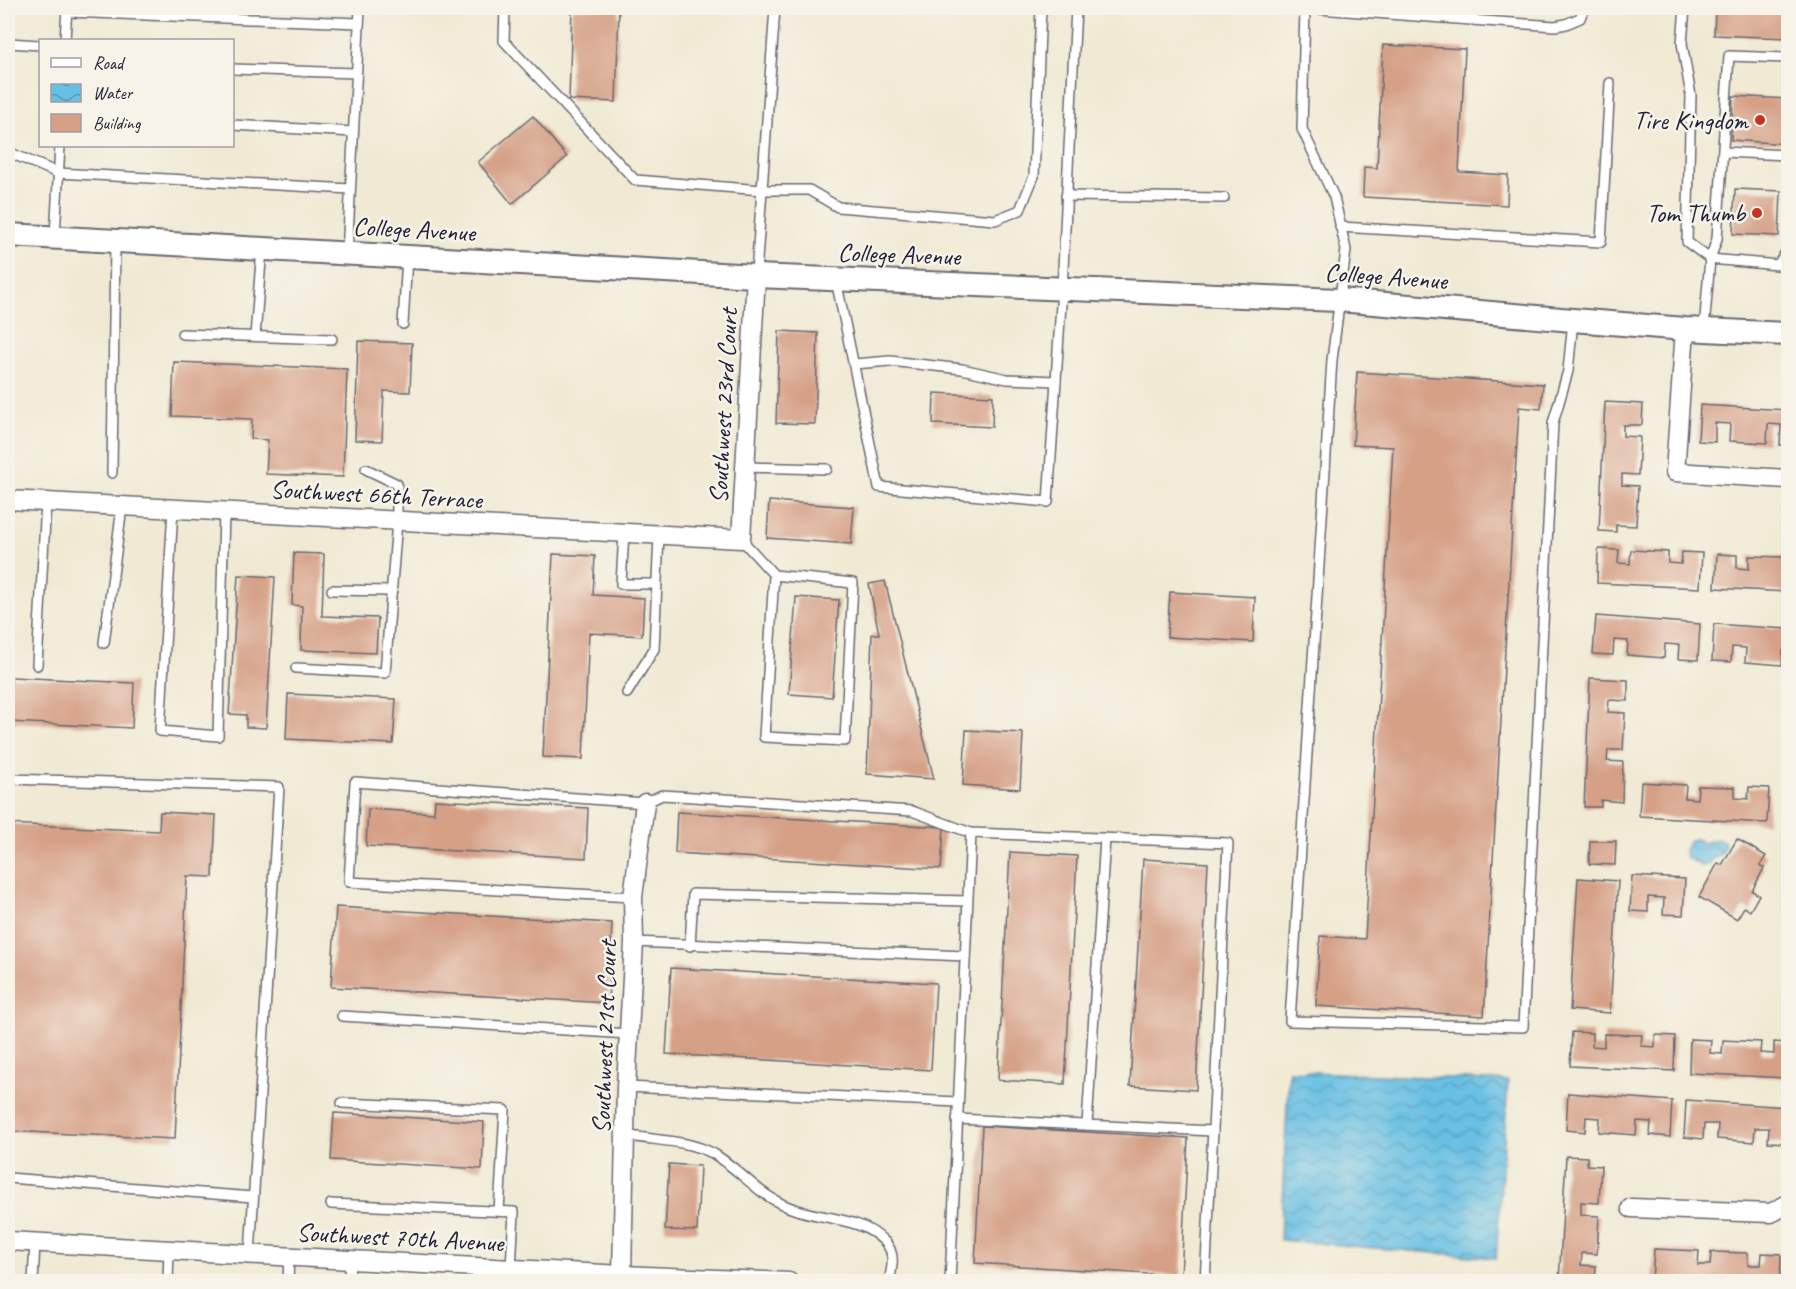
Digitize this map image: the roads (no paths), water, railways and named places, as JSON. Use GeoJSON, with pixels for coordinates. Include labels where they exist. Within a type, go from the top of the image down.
{"type":"FeatureCollection","features":[{"type":"Feature","properties":{"kind":"street","name":"College Avenue"},"geometry":{"type":"LineString","coordinates":[[8,235],[836,280],[1340,300],[1573,320],[1788,334]]}},
{"type":"Feature","properties":{"kind":"street","name":"Southwest 23rd Court"},"geometry":{"type":"LineString","coordinates":[[741,539],[756,276]]}},
{"type":"Feature","properties":{"kind":"street"},"geometry":{"type":"LineString","coordinates":[[1695,329],[1675,472],[1788,479]]}},
{"type":"Feature","properties":{"kind":"street","name":"Southwest 66th Terrace"},"geometry":{"type":"LineString","coordinates":[[8,500],[741,539]]}},
{"type":"Feature","properties":{"kind":"street","name":"Southwest 21st Court"},"geometry":{"type":"LineString","coordinates":[[622,1275],[626,1087],[634,942],[633,897],[645,803]]}},
{"type":"Feature","properties":{"kind":"street"},"geometry":{"type":"LineString","coordinates":[[1631,1208],[1771,1214],[1788,1204]]}},
{"type":"Feature","properties":{"kind":"street","name":"Southwest 70th Avenue"},"geometry":{"type":"LineString","coordinates":[[8,1241],[289,1256],[472,1270],[511,1268],[597,1277],[622,1275],[779,1281]]}},
{"type":"Feature","properties":{"kind":"lane"},"geometry":{"type":"LineString","coordinates":[[347,254],[360,8]]}},
{"type":"Feature","properties":{"kind":"lane"},"geometry":{"type":"LineString","coordinates":[[505,8],[504,41],[635,180],[762,190],[809,190],[837,207],[995,220],[1020,210],[1034,176],[1041,8]]}},
{"type":"Feature","properties":{"kind":"lane"},"geometry":{"type":"LineString","coordinates":[[756,276],[775,8]]}},
{"type":"Feature","properties":{"kind":"lane"},"geometry":{"type":"LineString","coordinates":[[836,280],[879,487],[1048,502],[1062,289],[1076,8]]}},
{"type":"Feature","properties":{"kind":"lane"},"geometry":{"type":"LineString","coordinates":[[1573,320],[1568,371],[1553,423],[1523,1027],[1290,1021],[1332,360],[1346,250],[1334,197],[1302,129],[1305,8],[1555,26],[1580,18],[1584,8]]}},
{"type":"Feature","properties":{"kind":"lane"},"geometry":{"type":"LineString","coordinates":[[1685,8],[1682,43],[1691,96],[1687,242],[1710,259],[1778,265],[1788,249]]}},
{"type":"Feature","properties":{"kind":"lane"},"geometry":{"type":"LineString","coordinates":[[65,39],[67,10],[359,23]]}},
{"type":"Feature","properties":{"kind":"lane"},"geometry":{"type":"LineString","coordinates":[[8,43],[39,45]]}},
{"type":"Feature","properties":{"kind":"lane"},"geometry":{"type":"LineString","coordinates":[[1695,329],[1710,259],[1717,239],[1729,56],[1788,58]]}},
{"type":"Feature","properties":{"kind":"lane"},"geometry":{"type":"LineString","coordinates":[[234,69],[356,72]]}},
{"type":"Feature","properties":{"kind":"lane"},"geometry":{"type":"LineString","coordinates":[[1340,227],[1601,242],[1610,83]]}},
{"type":"Feature","properties":{"kind":"lane"},"geometry":{"type":"LineString","coordinates":[[234,125],[353,132]]}},
{"type":"Feature","properties":{"kind":"lane"},"geometry":{"type":"LineString","coordinates":[[55,238],[60,147]]}},
{"type":"Feature","properties":{"kind":"lane"},"geometry":{"type":"LineString","coordinates":[[8,152],[58,173],[350,189]]}},
{"type":"Feature","properties":{"kind":"lane"},"geometry":{"type":"LineString","coordinates":[[1723,152],[1788,155]]}},
{"type":"Feature","properties":{"kind":"lane"},"geometry":{"type":"LineString","coordinates":[[1066,196],[1224,198]]}},
{"type":"Feature","properties":{"kind":"lane"},"geometry":{"type":"LineString","coordinates":[[112,473],[115,241]]}},
{"type":"Feature","properties":{"kind":"lane"},"geometry":{"type":"LineString","coordinates":[[255,336],[262,249]]}},
{"type":"Feature","properties":{"kind":"lane"},"geometry":{"type":"LineString","coordinates":[[403,324],[407,257]]}},
{"type":"Feature","properties":{"kind":"lane"},"geometry":{"type":"LineString","coordinates":[[182,334],[332,339]]}},
{"type":"Feature","properties":{"kind":"lane"},"geometry":{"type":"LineString","coordinates":[[854,364],[890,361],[962,369],[1007,379],[1056,381]]}},
{"type":"Feature","properties":{"kind":"lane"},"geometry":{"type":"LineString","coordinates":[[745,467],[827,469]]}},
{"type":"Feature","properties":{"kind":"lane"},"geometry":{"type":"LineString","coordinates":[[296,668],[385,673],[398,521],[397,483],[366,469]]}},
{"type":"Feature","properties":{"kind":"lane"},"geometry":{"type":"LineString","coordinates":[[37,665],[46,502]]}},
{"type":"Feature","properties":{"kind":"lane"},"geometry":{"type":"LineString","coordinates":[[104,643],[122,507]]}},
{"type":"Feature","properties":{"kind":"lane"},"geometry":{"type":"LineString","coordinates":[[173,509],[160,731],[218,736],[225,512]]}},
{"type":"Feature","properties":{"kind":"lane"},"geometry":{"type":"LineString","coordinates":[[624,533],[621,584],[656,584]]}},
{"type":"Feature","properties":{"kind":"lane"},"geometry":{"type":"LineString","coordinates":[[627,693],[654,649],[659,535]]}},
{"type":"Feature","properties":{"kind":"lane"},"geometry":{"type":"LineString","coordinates":[[741,539],[774,575],[853,582],[844,741],[764,737],[774,575]]}},
{"type":"Feature","properties":{"kind":"lane"},"geometry":{"type":"LineString","coordinates":[[332,590],[392,591]]}},
{"type":"Feature","properties":{"kind":"lane"},"geometry":{"type":"LineString","coordinates":[[8,779],[279,787],[250,1254]]}},
{"type":"Feature","properties":{"kind":"lane"},"geometry":{"type":"LineString","coordinates":[[633,897],[349,882],[355,782],[645,803],[662,795],[912,811],[970,833],[1228,843],[1205,1281]]}},
{"type":"Feature","properties":{"kind":"lane"},"geometry":{"type":"LineString","coordinates":[[950,1281],[970,833]]}},
{"type":"Feature","properties":{"kind":"lane"},"geometry":{"type":"LineString","coordinates":[[1087,1125],[1105,838]]}},
{"type":"Feature","properties":{"kind":"lane"},"geometry":{"type":"LineString","coordinates":[[690,946],[693,894],[967,901]]}},
{"type":"Feature","properties":{"kind":"lane"},"geometry":{"type":"LineString","coordinates":[[634,942],[965,956]]}},
{"type":"Feature","properties":{"kind":"lane"},"geometry":{"type":"LineString","coordinates":[[342,1016],[629,1034]]}},
{"type":"Feature","properties":{"kind":"lane"},"geometry":{"type":"LineString","coordinates":[[626,1087],[958,1102]]}},
{"type":"Feature","properties":{"kind":"lane"},"geometry":{"type":"LineString","coordinates":[[342,1103],[505,1110],[499,1211]]}},
{"type":"Feature","properties":{"kind":"lane"},"geometry":{"type":"LineString","coordinates":[[957,1119],[1213,1131]]}},
{"type":"Feature","properties":{"kind":"lane"},"geometry":{"type":"LineString","coordinates":[[625,1136],[679,1142],[713,1154],[763,1194],[785,1206],[865,1227],[887,1244],[892,1255],[889,1281]]}},
{"type":"Feature","properties":{"kind":"lane"},"geometry":{"type":"LineString","coordinates":[[8,1178],[253,1197]]}},
{"type":"Feature","properties":{"kind":"lane"},"geometry":{"type":"LineString","coordinates":[[331,1204],[514,1212],[511,1268]]}},
{"type":"Feature","properties":{"kind":"lane"},"geometry":{"type":"LineString","coordinates":[[33,1281],[35,1243]]}},
{"type":"Feature","properties":{"kind":"lane"},"geometry":{"type":"LineString","coordinates":[[168,1281],[170,1250]]}},
{"type":"Feature","properties":{"kind":"lane"},"geometry":{"type":"LineString","coordinates":[[288,1281],[289,1256]]}},
{"type":"Feature","properties":{"kind":"lane"},"geometry":{"type":"LineString","coordinates":[[349,1281],[350,1260]]}},
{"type":"Feature","properties":{"kind":"water"},"geometry":{"type":"Polygon","coordinates":[[[1697,839],[1703,843],[1719,839],[1724,841],[1725,847],[1720,856],[1712,859],[1710,864],[1701,866],[1686,857],[1685,849],[1690,840],[1697,839]]]}},
{"type":"Feature","properties":{"kind":"water"},"geometry":{"type":"Polygon","coordinates":[[[1289,1071],[1508,1081],[1496,1258],[1280,1240],[1289,1071]]]}},
{"type":"Feature","properties":{"kind":"place","name":"Tire Kingdom"},"geometry":{"type":"Point","coordinates":[1760,120]}},
{"type":"Feature","properties":{"kind":"place","name":"Tom Thumb"},"geometry":{"type":"Point","coordinates":[1757,213]}}]}
